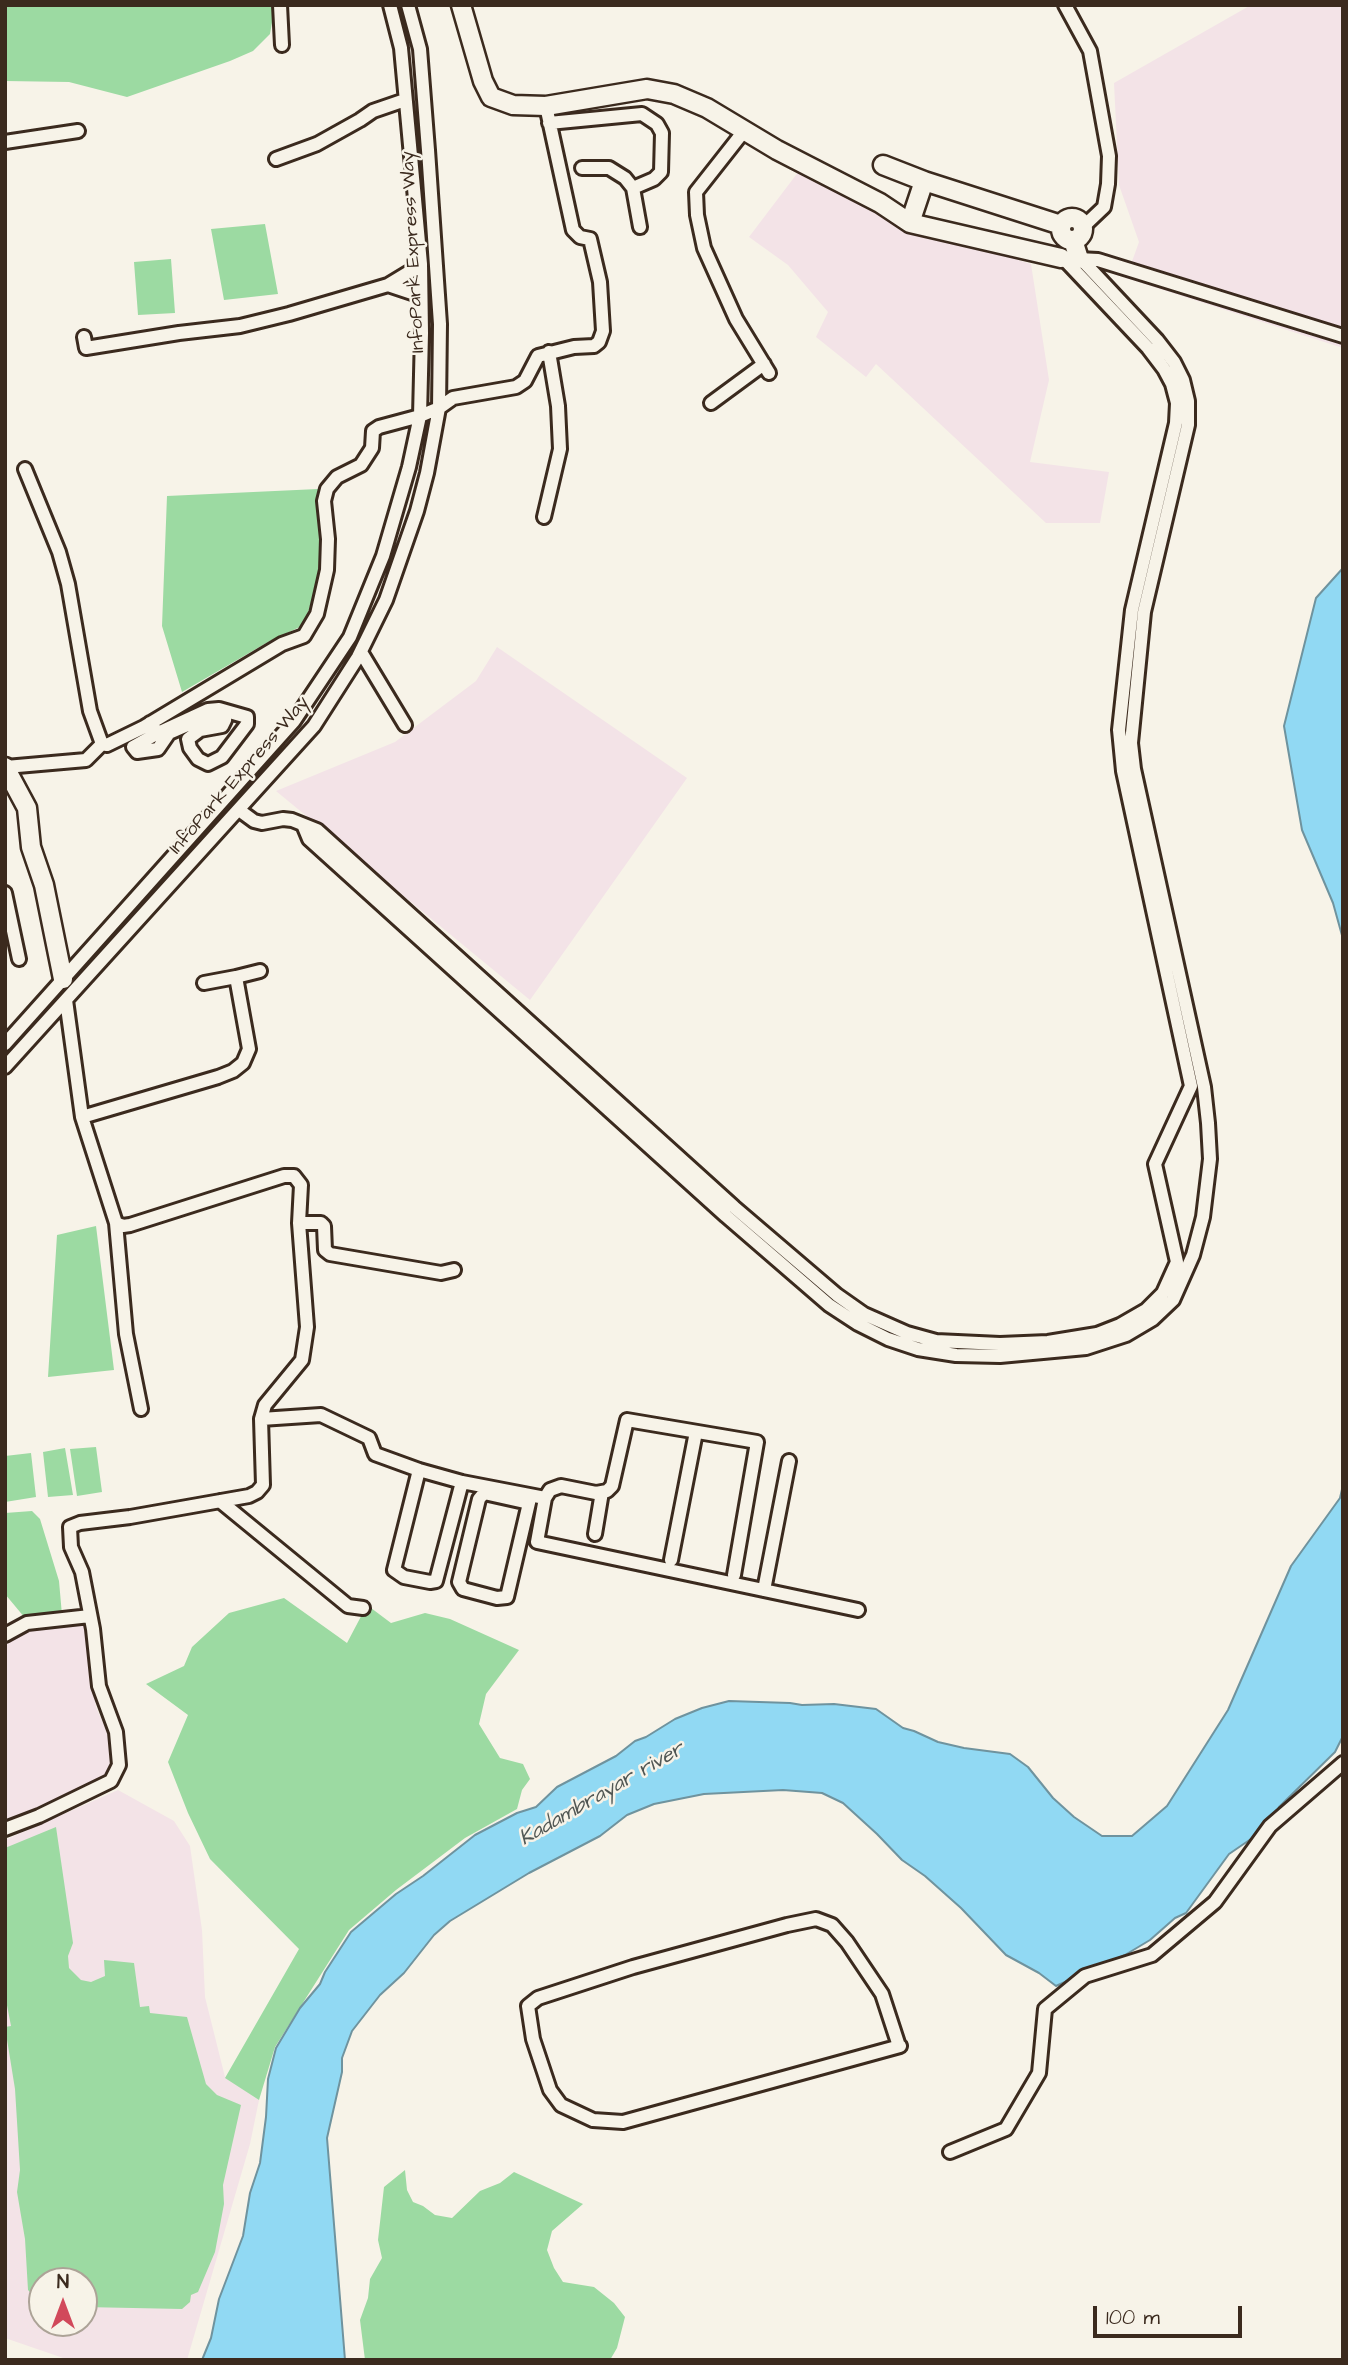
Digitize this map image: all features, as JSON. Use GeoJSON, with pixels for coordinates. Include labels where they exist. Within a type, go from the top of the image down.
{"type":"FeatureCollection","features":[{"type":"Feature","properties":{"kind":"street"},"geometry":{"type":"LineString","coordinates":[[280,5],[282,45]]}},
{"type":"Feature","properties":{"kind":"street","name":"InfoPark Express Way"},"geometry":{"type":"LineString","coordinates":[[5,1044],[294,721],[350,637],[383,556],[409,467],[419,416],[421,296],[421,265],[401,48],[390,5]]}},
{"type":"Feature","properties":{"kind":"street","name":"InfoPark Express Way"},"geometry":{"type":"LineString","coordinates":[[5,1067],[314,726],[361,652],[386,600],[417,511],[439,408],[440,324],[428,150],[420,49],[408,5]]}},
{"type":"Feature","properties":{"kind":"street"},"geometry":{"type":"LineString","coordinates":[[461,5],[483,81],[491,97],[547,114],[642,114],[657,124],[662,133],[661,172],[654,179],[633,188]]}},
{"type":"Feature","properties":{"kind":"street"},"geometry":{"type":"LineString","coordinates":[[1065,5],[1090,51],[1109,156],[1104,207],[1078,233],[1071,259]]}},
{"type":"Feature","properties":{"kind":"street"},"geometry":{"type":"LineString","coordinates":[[547,114],[647,89],[692,100],[744,131],[880,203],[910,223],[1071,259],[1098,260],[1343,336]]}},
{"type":"Feature","properties":{"kind":"street"},"geometry":{"type":"LineString","coordinates":[[276,159],[317,144],[373,111],[405,100]]}},
{"type":"Feature","properties":{"kind":"street"},"geometry":{"type":"LineString","coordinates":[[103,744],[107,746],[154,728],[208,710],[219,709],[247,717],[247,724],[222,757],[208,764],[198,759],[190,748],[188,739],[200,730],[222,726],[225,720],[219,715],[201,719],[169,733],[158,749],[137,752],[133,747],[154,728],[282,644],[304,636],[317,614],[327,570],[328,539],[324,501],[327,489],[337,477],[361,466],[372,447],[373,431],[439,408],[453,398],[516,387],[525,381],[538,356],[574,346],[594,346],[599,342],[603,331],[600,282],[590,239],[580,237],[573,230],[547,114]]}},
{"type":"Feature","properties":{"kind":"street"},"geometry":{"type":"LineString","coordinates":[[5,142],[78,131]]}},
{"type":"Feature","properties":{"kind":"street"},"geometry":{"type":"LineString","coordinates":[[711,403],[767,369],[736,319],[704,248],[697,215],[696,192],[744,131]]}},
{"type":"Feature","properties":{"kind":"street"},"geometry":{"type":"LineString","coordinates":[[883,165],[1061,225],[1063,236],[1078,233]]}},
{"type":"Feature","properties":{"kind":"street"},"geometry":{"type":"LineString","coordinates":[[582,168],[609,168],[633,188],[640,227]]}},
{"type":"Feature","properties":{"kind":"street"},"geometry":{"type":"LineString","coordinates":[[910,223],[924,181]]}},
{"type":"Feature","properties":{"kind":"street"},"geometry":{"type":"LineString","coordinates":[[304,827],[309,839],[696,1188],[829,1305],[858,1324],[888,1339],[918,1349],[956,1355],[1000,1356],[1086,1348],[1126,1335],[1153,1319],[1173,1300],[1193,1255],[1203,1217],[1210,1159],[1203,1087],[1134,769],[1131,743],[1144,611],[1188,425],[1188,401],[1183,380],[1174,362],[1157,340],[1071,259]]}},
{"type":"Feature","properties":{"kind":"street"},"geometry":{"type":"LineString","coordinates":[[239,810],[254,821],[262,823],[292,820],[317,830],[734,1207],[837,1296],[864,1314],[900,1331],[936,1341],[1000,1344],[1048,1342],[1097,1334],[1121,1325],[1146,1310],[1163,1293],[1177,1262],[1154,1164],[1191,1086],[1123,771],[1119,730],[1132,610],[1176,423],[1177,403],[1168,376],[1156,358],[1071,259]]}},
{"type":"Feature","properties":{"kind":"street"},"geometry":{"type":"LineString","coordinates":[[84,337],[86,348],[240,326],[388,285],[421,265]]}},
{"type":"Feature","properties":{"kind":"street"},"geometry":{"type":"LineString","coordinates":[[388,285],[421,296]]}},
{"type":"Feature","properties":{"kind":"street"},"geometry":{"type":"LineString","coordinates":[[544,517],[560,449],[558,406],[549,352]]}},
{"type":"Feature","properties":{"kind":"street"},"geometry":{"type":"LineString","coordinates":[[25,469],[59,552],[68,584],[90,711],[103,744]]}},
{"type":"Feature","properties":{"kind":"street"},"geometry":{"type":"LineString","coordinates":[[361,652],[405,724]]}},
{"type":"Feature","properties":{"kind":"street"},"geometry":{"type":"LineString","coordinates":[[63,979],[44,885],[31,847],[27,808],[6,767],[86,760],[103,744]]}},
{"type":"Feature","properties":{"kind":"street"},"geometry":{"type":"LineString","coordinates":[[5,892],[19,959]]}},
{"type":"Feature","properties":{"kind":"street"},"geometry":{"type":"LineString","coordinates":[[204,983],[260,971]]}},
{"type":"Feature","properties":{"kind":"street"},"geometry":{"type":"LineString","coordinates":[[82,1117],[218,1077],[233,1071],[243,1062],[249,1049],[236,977]]}},
{"type":"Feature","properties":{"kind":"street"},"geometry":{"type":"LineString","coordinates":[[65,1000],[82,1117],[116,1223],[126,1334],[141,1409]]}},
{"type":"Feature","properties":{"kind":"street"},"geometry":{"type":"LineString","coordinates":[[5,1829],[39,1816],[111,1781],[119,1765],[116,1732],[99,1686],[90,1616],[82,1573],[71,1547],[70,1527],[80,1522],[130,1517],[249,1496],[262,1488],[261,1419],[265,1405],[302,1360],[307,1327],[299,1223],[301,1185],[295,1176],[284,1176],[123,1226],[116,1223]]}},
{"type":"Feature","properties":{"kind":"street"},"geometry":{"type":"LineString","coordinates":[[299,1223],[321,1223],[324,1226],[326,1250],[330,1254],[441,1273],[454,1270]]}},
{"type":"Feature","properties":{"kind":"street"},"geometry":{"type":"LineString","coordinates":[[261,1419],[321,1415],[369,1438],[375,1454],[419,1471],[530,1499]]}},
{"type":"Feature","properties":{"kind":"street"},"geometry":{"type":"LineString","coordinates":[[734,1575],[757,1442],[627,1420],[612,1486],[602,1492],[561,1486],[550,1490],[545,1498],[537,1542],[858,1610]]}},
{"type":"Feature","properties":{"kind":"street"},"geometry":{"type":"LineString","coordinates":[[671,1560],[696,1432]]}},
{"type":"Feature","properties":{"kind":"street"},"geometry":{"type":"LineString","coordinates":[[764,1590],[789,1461]]}},
{"type":"Feature","properties":{"kind":"street"},"geometry":{"type":"LineString","coordinates":[[419,1471],[394,1570],[404,1577],[436,1581],[462,1482]]}},
{"type":"Feature","properties":{"kind":"street"},"geometry":{"type":"LineString","coordinates":[[595,1534],[602,1492]]}},
{"type":"Feature","properties":{"kind":"street"},"geometry":{"type":"LineString","coordinates":[[530,1499],[507,1597],[497,1598],[463,1589],[459,1582],[478,1499],[484,1493],[530,1499],[545,1498]]}},
{"type":"Feature","properties":{"kind":"street"},"geometry":{"type":"LineString","coordinates":[[220,1500],[348,1606],[363,1608]]}},
{"type":"Feature","properties":{"kind":"street"},"geometry":{"type":"LineString","coordinates":[[5,1635],[27,1623],[90,1616]]}},
{"type":"Feature","properties":{"kind":"street"},"geometry":{"type":"LineString","coordinates":[[950,2152],[1006,2129],[1039,2073],[1045,2009],[1085,1976],[1152,1955],[1215,1902],[1270,1826],[1343,1763]]}},
{"type":"Feature","properties":{"kind":"street"},"geometry":{"type":"LineString","coordinates":[[816,1919],[832,1925],[882,1994],[899,2044],[623,2122],[593,2120],[561,2105],[550,2090],[533,2039],[527,2006],[538,1997],[633,1967],[787,1924],[816,1919]]}},
{"type":"Feature","properties":{"kind":"shaded area"},"geometry":{"type":"Polygon","coordinates":[[[1251,5],[1343,5],[1343,348],[1126,278],[1139,242],[1119,185],[1114,83],[1251,5]]]}},
{"type":"Feature","properties":{"kind":"shaded area"},"geometry":{"type":"Polygon","coordinates":[[[799,171],[910,226],[1031,264],[1049,380],[1030,462],[1109,472],[1100,523],[1046,523],[876,364],[866,377],[816,337],[828,312],[788,265],[749,237],[799,171]]]}},
{"type":"Feature","properties":{"kind":"shaded area"},"geometry":{"type":"Polygon","coordinates":[[[497,647],[687,778],[530,1000],[276,791],[395,742],[476,681],[497,647]]]}},
{"type":"Feature","properties":{"kind":"shaded area"},"geometry":{"type":"Polygon","coordinates":[[[67,1620],[85,1624],[96,1707],[110,1739],[111,1772],[5,1823],[5,1634],[67,1620]]]}},
{"type":"Feature","properties":{"kind":"shaded area"},"geometry":{"type":"Polygon","coordinates":[[[118,1790],[174,1821],[190,1846],[202,1930],[205,1997],[225,2077],[259,2100],[250,2144],[187,2360],[69,2360],[5,2338],[5,1840],[118,1790]]]}},
{"type":"Feature","properties":{"kind":"green space"},"geometry":{"type":"Polygon","coordinates":[[[5,5],[272,5],[274,11],[270,34],[253,51],[127,97],[69,82],[5,81],[5,5]]]}},
{"type":"Feature","properties":{"kind":"green space"},"geometry":{"type":"Polygon","coordinates":[[[265,224],[278,294],[224,300],[211,229],[265,224]]]}},
{"type":"Feature","properties":{"kind":"green space"},"geometry":{"type":"Polygon","coordinates":[[[171,259],[175,313],[138,315],[134,262],[171,259]]]}},
{"type":"Feature","properties":{"kind":"green space"},"geometry":{"type":"Polygon","coordinates":[[[318,489],[321,540],[317,584],[304,625],[268,642],[182,692],[162,626],[167,496],[318,489]]]}},
{"type":"Feature","properties":{"kind":"green space"},"geometry":{"type":"Polygon","coordinates":[[[96,1226],[114,1370],[48,1377],[57,1235],[96,1226]]]}},
{"type":"Feature","properties":{"kind":"green space"},"geometry":{"type":"Polygon","coordinates":[[[96,1447],[102,1492],[77,1496],[70,1449],[96,1447]]]}},
{"type":"Feature","properties":{"kind":"green space"},"geometry":{"type":"Polygon","coordinates":[[[65,1448],[73,1495],[48,1497],[43,1452],[65,1448]]]}},
{"type":"Feature","properties":{"kind":"green space"},"geometry":{"type":"Polygon","coordinates":[[[31,1453],[36,1497],[5,1502],[5,1456],[31,1453]]]}},
{"type":"Feature","properties":{"kind":"green space"},"geometry":{"type":"Polygon","coordinates":[[[32,1511],[40,1519],[59,1581],[62,1615],[25,1618],[5,1594],[5,1513],[32,1511]]]}},
{"type":"Feature","properties":{"kind":"green space"},"geometry":{"type":"Polygon","coordinates":[[[284,1598],[347,1643],[367,1605],[391,1623],[425,1613],[450,1619],[519,1650],[486,1694],[479,1724],[500,1758],[523,1764],[530,1779],[522,1790],[517,1809],[465,1838],[396,1890],[349,1930],[275,2047],[259,2100],[225,2078],[299,1949],[210,1859],[168,1762],[188,1715],[146,1684],[184,1666],[192,1647],[229,1613],[284,1598]]]}},
{"type":"Feature","properties":{"kind":"green space"},"geometry":{"type":"Polygon","coordinates":[[[56,1827],[73,1943],[68,1956],[69,1968],[81,1980],[91,1982],[105,1976],[104,1960],[134,1963],[140,2007],[149,2006],[150,2013],[187,2017],[206,2084],[217,2095],[241,2105],[223,2185],[224,2204],[215,2252],[198,2292],[191,2295],[190,2302],[182,2309],[98,2307],[98,2267],[28,2267],[28,2290],[25,2239],[17,2192],[20,2170],[15,2089],[5,2027],[11,2026],[5,1995],[5,1848],[56,1827]]]}},
{"type":"Feature","properties":{"kind":"green space"},"geometry":{"type":"Polygon","coordinates":[[[405,2170],[407,2190],[413,2202],[435,2215],[452,2218],[480,2191],[500,2183],[514,2172],[583,2204],[552,2231],[547,2250],[563,2282],[594,2287],[614,2303],[625,2317],[617,2348],[610,2360],[365,2360],[360,2320],[368,2298],[370,2279],[382,2258],[378,2240],[384,2187],[405,2170]]]}},
{"type":"Feature","properties":{"kind":"water"},"geometry":{"type":"Polygon","coordinates":[[[1343,568],[1343,939],[1333,903],[1302,830],[1284,726],[1316,598],[1343,568]]]}},
{"type":"Feature","properties":{"kind":"water","name":"Kadambrayar river"},"geometry":{"type":"Polygon","coordinates":[[[1343,1485],[1343,1736],[1335,1752],[1279,1807],[1270,1826],[1229,1854],[1186,1913],[1175,1918],[1150,1940],[1125,1955],[1056,1986],[1006,1955],[961,1908],[925,1876],[902,1860],[843,1803],[822,1793],[783,1790],[704,1794],[654,1804],[627,1815],[600,1836],[529,1873],[450,1921],[434,1935],[404,1973],[380,1995],[352,2031],[342,2058],[342,2072],[327,2138],[345,2360],[202,2360],[211,2338],[219,2299],[243,2236],[250,2193],[260,2163],[268,2079],[276,2048],[300,2008],[320,1984],[351,1932],[396,1894],[475,1835],[517,1813],[536,1807],[557,1787],[616,1756],[635,1741],[675,1719],[729,1701],[834,1704],[876,1709],[903,1728],[938,1742],[1010,1754],[1028,1767],[1053,1798],[1074,1817],[1102,1836],[1132,1836],[1167,1806],[1228,1710],[1291,1566],[1340,1498],[1343,1485]]]}}]}
